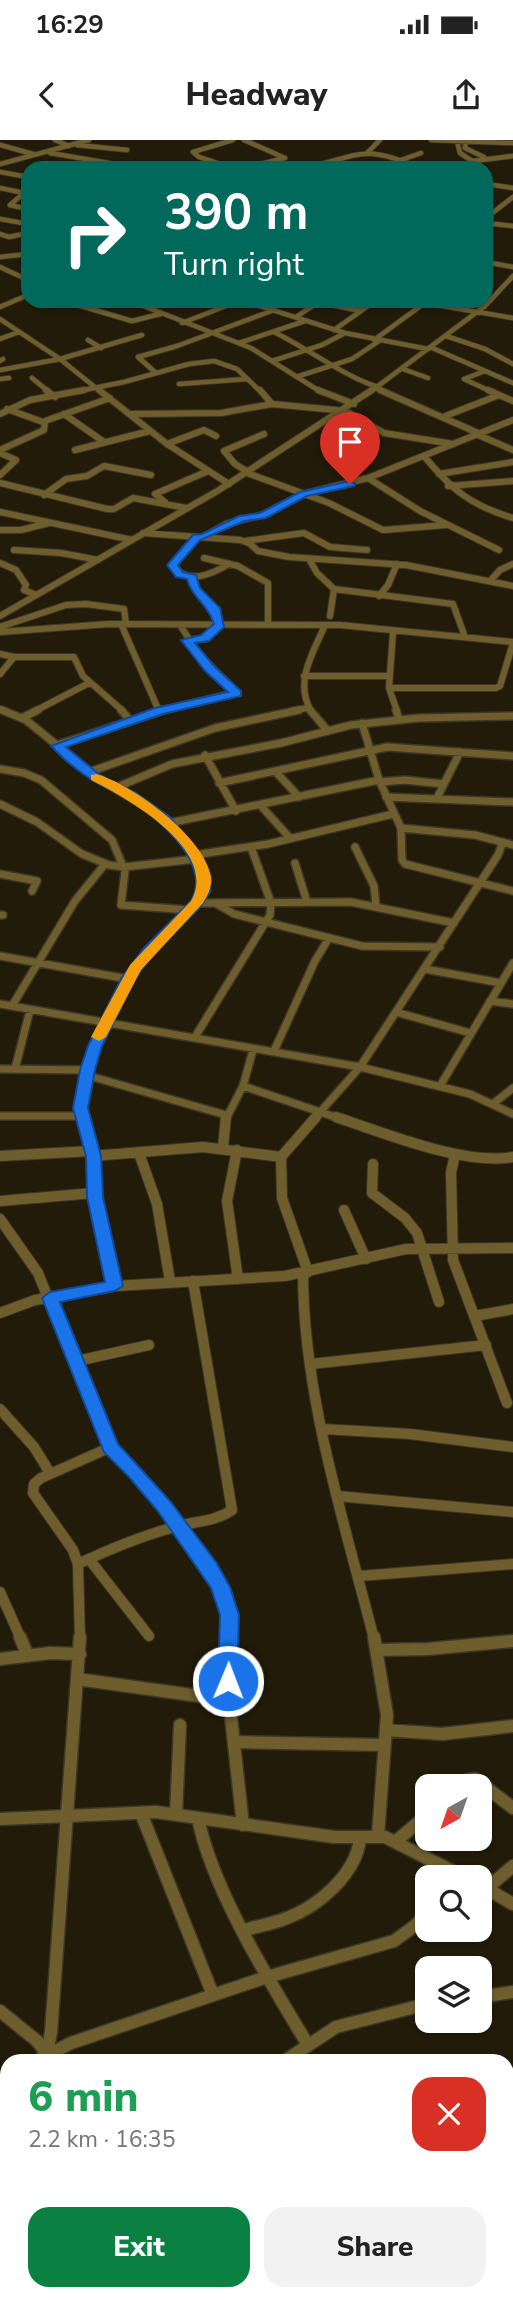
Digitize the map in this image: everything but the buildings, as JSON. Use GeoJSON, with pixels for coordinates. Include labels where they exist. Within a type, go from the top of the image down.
{"type":"FeatureCollection","features":[{"type":"Feature","properties":{"kind":"street"},"geometry":{"type":"LineString","coordinates":[[55,140],[71,145],[127,150]]}},
{"type":"Feature","properties":{"kind":"street"},"geometry":{"type":"LineString","coordinates":[[1,163],[89,140]]}},
{"type":"Feature","properties":{"kind":"street"},"geometry":{"type":"LineString","coordinates":[[213,161],[193,152],[220,141],[233,140]]}},
{"type":"Feature","properties":{"kind":"street"},"geometry":{"type":"LineString","coordinates":[[244,140],[286,158],[273,161]]}},
{"type":"Feature","properties":{"kind":"street"},"geometry":{"type":"LineString","coordinates":[[371,152],[380,140]]}},
{"type":"Feature","properties":{"kind":"street"},"geometry":{"type":"LineString","coordinates":[[431,140],[513,143]]}},
{"type":"Feature","properties":{"kind":"street"},"geometry":{"type":"LineString","coordinates":[[457,141],[458,151],[476,159],[513,156]]}},
{"type":"Feature","properties":{"kind":"street"},"geometry":{"type":"LineString","coordinates":[[466,141],[465,148],[476,159]]}},
{"type":"Feature","properties":{"kind":"street"},"geometry":{"type":"LineString","coordinates":[[0,145],[35,155]]}},
{"type":"Feature","properties":{"kind":"street"},"geometry":{"type":"LineString","coordinates":[[45,152],[97,161]]}},
{"type":"Feature","properties":{"kind":"street"},"geometry":{"type":"LineString","coordinates":[[331,161],[350,154],[371,152],[401,160],[421,153]]}},
{"type":"Feature","properties":{"kind":"street"},"geometry":{"type":"LineString","coordinates":[[0,173],[21,176]]}},
{"type":"Feature","properties":{"kind":"street"},"geometry":{"type":"LineString","coordinates":[[493,185],[513,188]]}},
{"type":"Feature","properties":{"kind":"street"},"geometry":{"type":"LineString","coordinates":[[0,188],[21,192]]}},
{"type":"Feature","properties":{"kind":"street"},"geometry":{"type":"LineString","coordinates":[[21,196],[10,205],[21,207]]}},
{"type":"Feature","properties":{"kind":"street"},"geometry":{"type":"LineString","coordinates":[[493,212],[513,197]]}},
{"type":"Feature","properties":{"kind":"street"},"geometry":{"type":"LineString","coordinates":[[493,204],[499,205]]}},
{"type":"Feature","properties":{"kind":"street"},"geometry":{"type":"LineString","coordinates":[[0,219],[21,223]]}},
{"type":"Feature","properties":{"kind":"street"},"geometry":{"type":"LineString","coordinates":[[493,224],[513,226]]}},
{"type":"Feature","properties":{"kind":"street"},"geometry":{"type":"LineString","coordinates":[[0,234],[9,237],[21,234]]}},
{"type":"Feature","properties":{"kind":"street"},"geometry":{"type":"LineString","coordinates":[[0,257],[21,255]]}},
{"type":"Feature","properties":{"kind":"street"},"geometry":{"type":"LineString","coordinates":[[493,263],[513,267]]}},
{"type":"Feature","properties":{"kind":"street"},"geometry":{"type":"LineString","coordinates":[[0,267],[21,277]]}},
{"type":"Feature","properties":{"kind":"street"},"geometry":{"type":"LineString","coordinates":[[493,298],[513,276]]}},
{"type":"Feature","properties":{"kind":"street"},"geometry":{"type":"LineString","coordinates":[[0,307],[21,298]]}},
{"type":"Feature","properties":{"kind":"street"},"geometry":{"type":"LineString","coordinates":[[88,308],[132,321],[160,314]]}},
{"type":"Feature","properties":{"kind":"street"},"geometry":{"type":"LineString","coordinates":[[147,308],[239,343],[331,397],[354,404]]}},
{"type":"Feature","properties":{"kind":"street"},"geometry":{"type":"LineString","coordinates":[[182,323],[222,308]]}},
{"type":"Feature","properties":{"kind":"street"},"geometry":{"type":"LineString","coordinates":[[267,308],[345,334],[429,348],[513,383]]}},
{"type":"Feature","properties":{"kind":"street"},"geometry":{"type":"LineString","coordinates":[[296,317],[309,308]]}},
{"type":"Feature","properties":{"kind":"street"},"geometry":{"type":"LineString","coordinates":[[343,308],[361,312]]}},
{"type":"Feature","properties":{"kind":"street"},"geometry":{"type":"LineString","coordinates":[[334,330],[366,308]]}},
{"type":"Feature","properties":{"kind":"street"},"geometry":{"type":"LineString","coordinates":[[299,376],[362,354],[418,308]]}},
{"type":"Feature","properties":{"kind":"street"},"geometry":{"type":"LineString","coordinates":[[460,308],[513,318]]}},
{"type":"Feature","properties":{"kind":"street"},"geometry":{"type":"LineString","coordinates":[[0,617],[229,484],[346,411],[481,308]]}},
{"type":"Feature","properties":{"kind":"street"},"geometry":{"type":"LineString","coordinates":[[156,373],[138,356],[274,310]]}},
{"type":"Feature","properties":{"kind":"street"},"geometry":{"type":"LineString","coordinates":[[0,319],[60,359],[167,444],[229,484]]}},
{"type":"Feature","properties":{"kind":"street"},"geometry":{"type":"LineString","coordinates":[[239,343],[305,321]]}},
{"type":"Feature","properties":{"kind":"street"},"geometry":{"type":"LineString","coordinates":[[0,339],[19,332]]}},
{"type":"Feature","properties":{"kind":"street"},"geometry":{"type":"LineString","coordinates":[[274,332],[310,349],[361,382],[513,450]]}},
{"type":"Feature","properties":{"kind":"street"},"geometry":{"type":"LineString","coordinates":[[272,361],[345,334]]}},
{"type":"Feature","properties":{"kind":"street"},"geometry":{"type":"LineString","coordinates":[[0,370],[60,359],[142,335]]}},
{"type":"Feature","properties":{"kind":"street"},"geometry":{"type":"LineString","coordinates":[[446,336],[485,349],[513,365]]}},
{"type":"Feature","properties":{"kind":"street"},"geometry":{"type":"LineString","coordinates":[[88,340],[101,348]]}},
{"type":"Feature","properties":{"kind":"street"},"geometry":{"type":"LineString","coordinates":[[0,414],[34,399],[98,388],[194,364],[223,361],[247,379],[272,404]]}},
{"type":"Feature","properties":{"kind":"street"},"geometry":{"type":"LineString","coordinates":[[403,369],[428,378]]}},
{"type":"Feature","properties":{"kind":"street"},"geometry":{"type":"LineString","coordinates":[[485,370],[464,379],[513,401]]}},
{"type":"Feature","properties":{"kind":"street"},"geometry":{"type":"LineString","coordinates":[[0,379],[9,378]]}},
{"type":"Feature","properties":{"kind":"street"},"geometry":{"type":"LineString","coordinates":[[33,378],[67,413],[104,442]]}},
{"type":"Feature","properties":{"kind":"street"},"geometry":{"type":"LineString","coordinates":[[178,384],[247,379]]}},
{"type":"Feature","properties":{"kind":"street"},"geometry":{"type":"LineString","coordinates":[[443,417],[499,395]]}},
{"type":"Feature","properties":{"kind":"street"},"geometry":{"type":"LineString","coordinates":[[8,409],[43,422],[110,398]]}},
{"type":"Feature","properties":{"kind":"street"},"geometry":{"type":"LineString","coordinates":[[131,414],[221,413],[272,404],[346,411],[384,433],[453,444]]}},
{"type":"Feature","properties":{"kind":"street"},"geometry":{"type":"LineString","coordinates":[[229,564],[214,572],[192,577],[180,575],[172,566],[200,537],[226,524],[262,516],[303,494],[368,478],[513,420]]}},
{"type":"Feature","properties":{"kind":"street"},"geometry":{"type":"LineString","coordinates":[[0,451],[46,428],[43,422]]}},
{"type":"Feature","properties":{"kind":"street"},"geometry":{"type":"LineString","coordinates":[[167,444],[204,429],[216,436]]}},
{"type":"Feature","properties":{"kind":"street"},"geometry":{"type":"LineString","coordinates":[[75,450],[150,431]]}},
{"type":"Feature","properties":{"kind":"street"},"geometry":{"type":"LineString","coordinates":[[264,434],[224,451],[235,464],[248,472],[329,503],[383,530],[446,525]]}},
{"type":"Feature","properties":{"kind":"street"},"geometry":{"type":"LineString","coordinates":[[0,451],[16,460],[0,475]]}},
{"type":"Feature","properties":{"kind":"street"},"geometry":{"type":"LineString","coordinates":[[424,456],[448,486],[470,503],[513,518]]}},
{"type":"Feature","properties":{"kind":"street"},"geometry":{"type":"LineString","coordinates":[[439,474],[513,462]]}},
{"type":"Feature","properties":{"kind":"street"},"geometry":{"type":"LineString","coordinates":[[494,465],[510,481]]}},
{"type":"Feature","properties":{"kind":"street"},"geometry":{"type":"LineString","coordinates":[[44,495],[66,479],[87,476],[104,466],[151,475]]}},
{"type":"Feature","properties":{"kind":"street"},"geometry":{"type":"LineString","coordinates":[[166,503],[155,494],[208,471]]}},
{"type":"Feature","properties":{"kind":"street"},"geometry":{"type":"LineString","coordinates":[[368,478],[446,525],[499,550]]}},
{"type":"Feature","properties":{"kind":"street"},"geometry":{"type":"LineString","coordinates":[[448,486],[510,481]]}},
{"type":"Feature","properties":{"kind":"street"},"geometry":{"type":"LineString","coordinates":[[0,482],[111,510],[131,498],[186,508]]}},
{"type":"Feature","properties":{"kind":"street"},"geometry":{"type":"LineString","coordinates":[[0,512],[132,540]]}},
{"type":"Feature","properties":{"kind":"street"},"geometry":{"type":"LineString","coordinates":[[0,530],[26,530],[50,522]]}},
{"type":"Feature","properties":{"kind":"street"},"geometry":{"type":"LineString","coordinates":[[143,533],[245,541],[304,533],[330,547],[367,550]]}},
{"type":"Feature","properties":{"kind":"street"},"geometry":{"type":"LineString","coordinates":[[245,541],[258,551],[309,559],[397,564],[513,586]]}},
{"type":"Feature","properties":{"kind":"street"},"geometry":{"type":"LineString","coordinates":[[13,550],[61,553],[98,560]]}},
{"type":"Feature","properties":{"kind":"street"},"geometry":{"type":"LineString","coordinates":[[204,558],[229,564],[269,584],[268,625]]}},
{"type":"Feature","properties":{"kind":"street"},"geometry":{"type":"LineString","coordinates":[[309,559],[317,573],[334,589],[453,604],[465,637]]}},
{"type":"Feature","properties":{"kind":"street"},"geometry":{"type":"LineString","coordinates":[[0,563],[19,573],[26,585],[24,590],[36,596]]}},
{"type":"Feature","properties":{"kind":"street"},"geometry":{"type":"LineString","coordinates":[[379,596],[388,585],[397,564]]}},
{"type":"Feature","properties":{"kind":"street"},"geometry":{"type":"LineString","coordinates":[[491,580],[496,573],[513,564]]}},
{"type":"Feature","properties":{"kind":"street"},"geometry":{"type":"LineString","coordinates":[[192,577],[195,589],[215,608],[220,624]]}},
{"type":"Feature","properties":{"kind":"street"},"geometry":{"type":"LineString","coordinates":[[330,616],[334,589]]}},
{"type":"Feature","properties":{"kind":"street"},"geometry":{"type":"LineString","coordinates":[[0,630],[51,612],[57,607],[92,604],[124,609],[123,624],[159,711]]}},
{"type":"Feature","properties":{"kind":"street"},"geometry":{"type":"LineString","coordinates":[[0,609],[9,611]]}},
{"type":"Feature","properties":{"kind":"street"},"geometry":{"type":"LineString","coordinates":[[0,630],[123,624],[325,625],[513,643],[500,686],[496,688],[389,688]]}},
{"type":"Feature","properties":{"kind":"street"},"geometry":{"type":"LineString","coordinates":[[187,640],[205,639],[220,624]]}},
{"type":"Feature","properties":{"kind":"street"},"geometry":{"type":"LineString","coordinates":[[57,746],[159,711],[237,692],[215,674],[187,640],[180,625]]}},
{"type":"Feature","properties":{"kind":"street"},"geometry":{"type":"LineString","coordinates":[[325,625],[304,676],[307,708],[327,730]]}},
{"type":"Feature","properties":{"kind":"street"},"geometry":{"type":"LineString","coordinates":[[393,632],[389,688],[399,719]]}},
{"type":"Feature","properties":{"kind":"street"},"geometry":{"type":"LineString","coordinates":[[0,654],[14,657],[74,657],[78,672],[113,700],[130,720]]}},
{"type":"Feature","properties":{"kind":"street"},"geometry":{"type":"LineString","coordinates":[[0,674],[14,657]]}},
{"type":"Feature","properties":{"kind":"street"},"geometry":{"type":"LineString","coordinates":[[304,676],[389,676]]}},
{"type":"Feature","properties":{"kind":"street"},"geometry":{"type":"LineString","coordinates":[[22,718],[89,683]]}},
{"type":"Feature","properties":{"kind":"street"},"geometry":{"type":"LineString","coordinates":[[89,772],[215,728],[307,708]]}},
{"type":"Feature","properties":{"kind":"street"},"geometry":{"type":"LineString","coordinates":[[0,709],[22,718],[89,772],[152,808],[169,823],[195,857],[204,876],[203,892],[193,906],[149,951],[128,979],[95,1046],[87,1072],[82,1115],[92,1153],[94,1193],[114,1286]]}},
{"type":"Feature","properties":{"kind":"street"},"geometry":{"type":"LineString","coordinates":[[115,788],[162,765],[268,745],[362,723],[399,719],[513,716]]}},
{"type":"Feature","properties":{"kind":"street"},"geometry":{"type":"LineString","coordinates":[[362,723],[380,781],[401,828],[402,860],[513,891]]}},
{"type":"Feature","properties":{"kind":"street"},"geometry":{"type":"LineString","coordinates":[[219,783],[372,750],[398,747],[513,756]]}},
{"type":"Feature","properties":{"kind":"street"},"geometry":{"type":"LineString","coordinates":[[437,798],[460,752]]}},
{"type":"Feature","properties":{"kind":"street"},"geometry":{"type":"LineString","coordinates":[[205,755],[236,811]]}},
{"type":"Feature","properties":{"kind":"street"},"geometry":{"type":"LineString","coordinates":[[0,769],[41,780],[103,831],[118,851],[124,866],[125,884],[121,905],[351,902],[454,923]]}},
{"type":"Feature","properties":{"kind":"street"},"geometry":{"type":"LineString","coordinates":[[276,772],[299,797]]}},
{"type":"Feature","properties":{"kind":"street"},"geometry":{"type":"LineString","coordinates":[[169,823],[380,781],[405,780],[444,784]]}},
{"type":"Feature","properties":{"kind":"street"},"geometry":{"type":"LineString","coordinates":[[386,797],[513,802]]}},
{"type":"Feature","properties":{"kind":"street"},"geometry":{"type":"LineString","coordinates":[[0,804],[37,822],[82,854],[105,864],[124,866],[251,847],[393,814]]}},
{"type":"Feature","properties":{"kind":"street"},"geometry":{"type":"LineString","coordinates":[[261,806],[290,838]]}},
{"type":"Feature","properties":{"kind":"street"},"geometry":{"type":"LineString","coordinates":[[401,828],[475,835],[513,845]]}},
{"type":"Feature","properties":{"kind":"street"},"geometry":{"type":"LineString","coordinates":[[378,1835],[387,1715],[376,1650],[323,1429],[303,1320],[305,1273],[282,1198],[281,1157],[360,1067],[440,947],[498,855],[503,842]]}},
{"type":"Feature","properties":{"kind":"street"},"geometry":{"type":"LineString","coordinates":[[195,1037],[272,908],[251,847]]}},
{"type":"Feature","properties":{"kind":"street"},"geometry":{"type":"LineString","coordinates":[[355,847],[374,886],[376,905]]}},
{"type":"Feature","properties":{"kind":"street"},"geometry":{"type":"LineString","coordinates":[[295,863],[307,902]]}},
{"type":"Feature","properties":{"kind":"street"},"geometry":{"type":"LineString","coordinates":[[12,1006],[75,901],[105,864]]}},
{"type":"Feature","properties":{"kind":"street"},"geometry":{"type":"LineString","coordinates":[[0,874],[37,881],[32,891]]}},
{"type":"Feature","properties":{"kind":"street"},"geometry":{"type":"LineString","coordinates":[[217,904],[234,914],[362,946],[440,947]]}},
{"type":"Feature","properties":{"kind":"street"},"geometry":{"type":"LineString","coordinates":[[275,1051],[314,961],[329,938]]}},
{"type":"Feature","properties":{"kind":"street"},"geometry":{"type":"LineString","coordinates":[[0,957],[128,979]]}},
{"type":"Feature","properties":{"kind":"street"},"geometry":{"type":"LineString","coordinates":[[440,1086],[513,963]]}},
{"type":"Feature","properties":{"kind":"street"},"geometry":{"type":"LineString","coordinates":[[425,969],[501,983]]}},
{"type":"Feature","properties":{"kind":"street"},"geometry":{"type":"LineString","coordinates":[[490,1001],[513,1004]]}},
{"type":"Feature","properties":{"kind":"street"},"geometry":{"type":"LineString","coordinates":[[0,1004],[360,1067],[440,1086],[494,1103],[513,1114]]}},
{"type":"Feature","properties":{"kind":"street"},"geometry":{"type":"LineString","coordinates":[[15,1069],[30,1010]]}},
{"type":"Feature","properties":{"kind":"street"},"geometry":{"type":"LineString","coordinates":[[396,1012],[470,1033]]}},
{"type":"Feature","properties":{"kind":"street"},"geometry":{"type":"LineString","coordinates":[[223,1147],[226,1115],[243,1086],[253,1050]]}},
{"type":"Feature","properties":{"kind":"street"},"geometry":{"type":"LineString","coordinates":[[0,1069],[87,1072],[184,1106],[226,1115]]}},
{"type":"Feature","properties":{"kind":"street"},"geometry":{"type":"LineString","coordinates":[[243,1086],[455,1154],[501,1162],[513,1157]]}},
{"type":"Feature","properties":{"kind":"street"},"geometry":{"type":"LineString","coordinates":[[494,1103],[513,1088]]}},
{"type":"Feature","properties":{"kind":"street"},"geometry":{"type":"LineString","coordinates":[[0,1116],[82,1115]]}},
{"type":"Feature","properties":{"kind":"street"},"geometry":{"type":"LineString","coordinates":[[0,1156],[139,1153],[223,1147],[281,1157]]}},
{"type":"Feature","properties":{"kind":"street"},"geometry":{"type":"LineString","coordinates":[[237,1150],[227,1201],[238,1279]]}},
{"type":"Feature","properties":{"kind":"street"},"geometry":{"type":"LineString","coordinates":[[139,1153],[157,1204],[170,1281]]}},
{"type":"Feature","properties":{"kind":"street"},"geometry":{"type":"LineString","coordinates":[[455,1154],[451,1173],[453,1260],[507,1403]]}},
{"type":"Feature","properties":{"kind":"street"},"geometry":{"type":"LineString","coordinates":[[373,1164],[372,1193],[412,1226],[439,1302]]}},
{"type":"Feature","properties":{"kind":"street"},"geometry":{"type":"LineString","coordinates":[[0,1201],[94,1193]]}},
{"type":"Feature","properties":{"kind":"street"},"geometry":{"type":"LineString","coordinates":[[344,1210],[366,1259]]}},
{"type":"Feature","properties":{"kind":"street"},"geometry":{"type":"LineString","coordinates":[[0,1219],[38,1273],[111,1447],[136,1472],[209,1567],[221,1587],[230,1615],[228,1697],[243,1825]]}},
{"type":"Feature","properties":{"kind":"street"},"geometry":{"type":"LineString","coordinates":[[0,1313],[49,1298],[114,1286],[305,1273],[394,1251],[513,1248]]}},
{"type":"Feature","properties":{"kind":"street"},"geometry":{"type":"LineString","coordinates":[[84,1562],[122,1543],[178,1526],[221,1518],[232,1510],[192,1281]]}},
{"type":"Feature","properties":{"kind":"street"},"geometry":{"type":"LineString","coordinates":[[475,1315],[513,1309]]}},
{"type":"Feature","properties":{"kind":"street"},"geometry":{"type":"LineString","coordinates":[[77,1361],[149,1345]]}},
{"type":"Feature","properties":{"kind":"street"},"geometry":{"type":"LineString","coordinates":[[311,1364],[486,1345]]}},
{"type":"Feature","properties":{"kind":"street"},"geometry":{"type":"LineString","coordinates":[[0,1409],[34,1447],[50,1473]]}},
{"type":"Feature","properties":{"kind":"street"},"geometry":{"type":"LineString","coordinates":[[323,1429],[410,1434],[513,1447]]}},
{"type":"Feature","properties":{"kind":"street"},"geometry":{"type":"LineString","coordinates":[[111,1447],[50,1473],[34,1484],[33,1493],[73,1550],[125,1602],[149,1636]]}},
{"type":"Feature","properties":{"kind":"street"},"geometry":{"type":"LineString","coordinates":[[337,1496],[513,1512]]}},
{"type":"Feature","properties":{"kind":"street"},"geometry":{"type":"LineString","coordinates":[[51,2054],[80,1654],[84,1562]]}},
{"type":"Feature","properties":{"kind":"street"},"geometry":{"type":"LineString","coordinates":[[359,1576],[513,1564]]}},
{"type":"Feature","properties":{"kind":"street"},"geometry":{"type":"LineString","coordinates":[[0,1592],[28,1656]]}},
{"type":"Feature","properties":{"kind":"street"},"geometry":{"type":"LineString","coordinates":[[376,1650],[428,1649],[513,1641]]}},
{"type":"Feature","properties":{"kind":"street"},"geometry":{"type":"LineString","coordinates":[[0,1659],[80,1654]]}},
{"type":"Feature","properties":{"kind":"street"},"geometry":{"type":"LineString","coordinates":[[77,1679],[206,1697],[228,1697]]}},
{"type":"Feature","properties":{"kind":"street"},"geometry":{"type":"LineString","coordinates":[[176,1815],[180,1725]]}},
{"type":"Feature","properties":{"kind":"street"},"geometry":{"type":"LineString","coordinates":[[386,1730],[442,1734],[513,1726]]}},
{"type":"Feature","properties":{"kind":"street"},"geometry":{"type":"LineString","coordinates":[[235,1742],[384,1745]]}},
{"type":"Feature","properties":{"kind":"street"},"geometry":{"type":"LineString","coordinates":[[492,1791],[513,1808]]}},
{"type":"Feature","properties":{"kind":"street"},"geometry":{"type":"LineString","coordinates":[[141,1813],[213,1995]]}},
{"type":"Feature","properties":{"kind":"street"},"geometry":{"type":"LineString","coordinates":[[0,1819],[141,1813],[176,1815],[360,1839],[378,1835],[438,1865]]}},
{"type":"Feature","properties":{"kind":"street"},"geometry":{"type":"LineString","coordinates":[[198,1818],[204,1846],[244,1930],[267,1977],[308,2045]]}},
{"type":"Feature","properties":{"kind":"street"},"geometry":{"type":"LineString","coordinates":[[395,1842],[415,1825]]}},
{"type":"Feature","properties":{"kind":"street"},"geometry":{"type":"LineString","coordinates":[[244,1930],[291,1917],[314,1903],[355,1861],[361,1849],[360,1839]]}},
{"type":"Feature","properties":{"kind":"street"},"geometry":{"type":"LineString","coordinates":[[492,1881],[513,1866]]}},
{"type":"Feature","properties":{"kind":"street"},"geometry":{"type":"LineString","coordinates":[[492,1892],[513,1904]]}},
{"type":"Feature","properties":{"kind":"street"},"geometry":{"type":"LineString","coordinates":[[51,2054],[71,2043],[267,1977],[394,1941],[415,1926]]}},
{"type":"Feature","properties":{"kind":"street"},"geometry":{"type":"LineString","coordinates":[[492,1995],[513,1992]]}},
{"type":"Feature","properties":{"kind":"street"},"geometry":{"type":"LineString","coordinates":[[295,2054],[336,2027],[415,2007]]}},
{"type":"Feature","properties":{"kind":"street"},"geometry":{"type":"LineString","coordinates":[[0,2012],[51,2054]]}},
{"type":"Feature","properties":{"kind":"slow traffic"},"geometry":{"type":"LineString","coordinates":[[96,777],[152,808],[166,819],[194,855],[204,876],[203,892],[197,903],[166,932],[135,968],[99,1037]]}},
{"type":"Feature","properties":{"kind":"route"},"geometry":{"type":"LineString","coordinates":[[228,1681],[230,1615],[221,1587],[163,1506],[136,1472],[111,1447],[50,1298],[114,1286],[95,1197],[93,1156],[81,1108],[88,1070],[95,1046],[128,979],[166,932],[197,903],[203,892],[204,876],[194,855],[166,819],[152,808],[96,777],[57,746],[159,711],[236,693],[209,668],[187,640],[205,639],[220,624],[215,608],[195,589],[192,577],[180,575],[172,566],[197,537],[203,537],[243,518],[262,516],[303,494],[350,484]]}}]}
